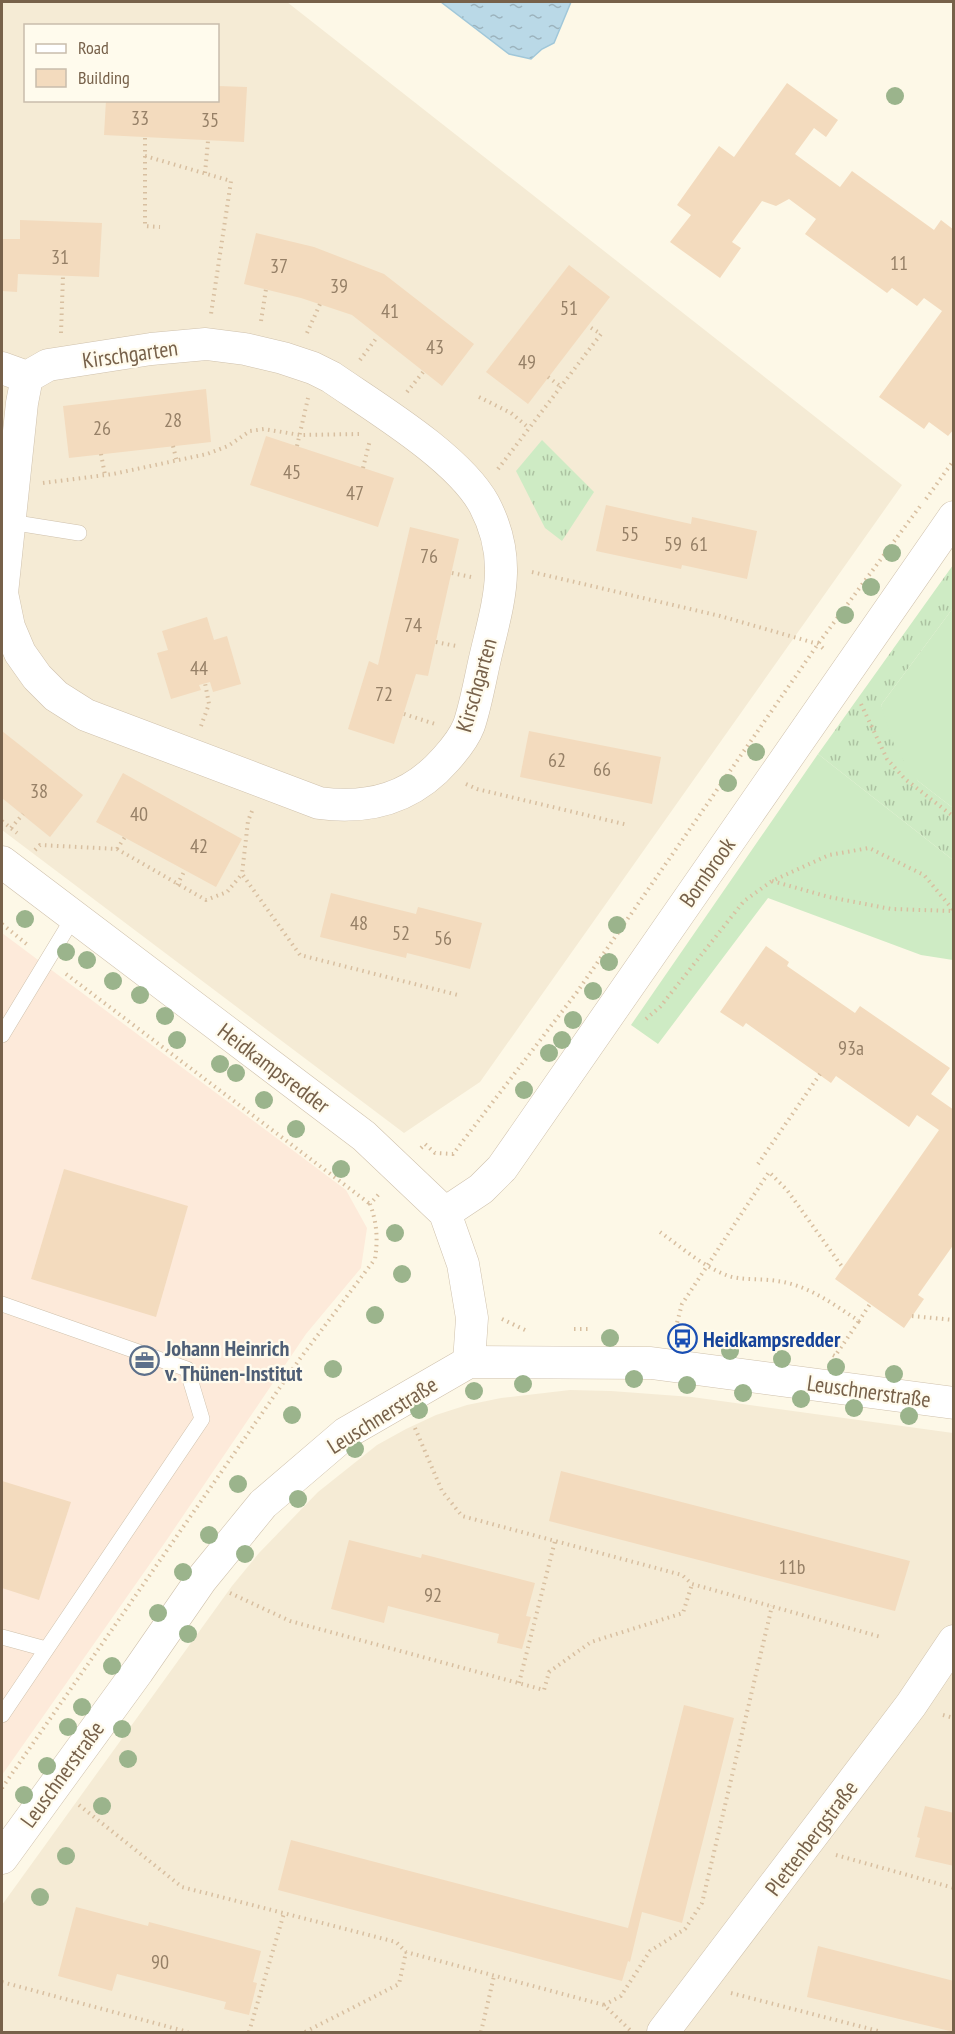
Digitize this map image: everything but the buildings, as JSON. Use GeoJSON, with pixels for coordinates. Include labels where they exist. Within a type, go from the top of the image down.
{"type":"FeatureCollection","features":[{"type":"Feature","properties":{"kind":"street","name":"Kirschgarten"},"geometry":{"type":"LineString","coordinates":[[206,344],[283,358],[331,377],[380,424],[442,456],[474,488],[493,524],[500,544],[503,567],[496,615],[469,725],[457,747],[437,769],[426,779],[400,795],[362,805],[337,806],[319,803],[262,783],[86,715],[56,696],[37,677],[20,653],[9,627],[2,593],[22,403],[14,372],[60,363],[206,344]]}},
{"type":"Feature","properties":{"kind":"street","name":"Bornbrook"},"geometry":{"type":"LineString","coordinates":[[445,1213],[481,1189],[502,1168],[954,517]]}},
{"type":"Feature","properties":{"kind":"street","name":"Heidkampsredder"},"geometry":{"type":"LineString","coordinates":[[8,867],[364,1136],[445,1213],[463,1264],[472,1318],[469,1362]]}},
{"type":"Feature","properties":{"kind":"street","name":"Leuschnerstraße"},"geometry":{"type":"LineString","coordinates":[[2,1858],[201,1580],[263,1504],[346,1433],[469,1362],[651,1363],[954,1403]]}},
{"type":"Feature","properties":{"kind":"street","name":"Plettenbergstraße"},"geometry":{"type":"LineString","coordinates":[[663,2032],[911,1705],[954,1641]]}},
{"type":"Feature","properties":{"kind":"lane"},"geometry":{"type":"LineString","coordinates":[[10,522],[79,533]]}},
{"type":"Feature","properties":{"kind":"lane"},"geometry":{"type":"LineString","coordinates":[[2,1035],[73,918]]}},
{"type":"Feature","properties":{"kind":"lane"},"geometry":{"type":"LineString","coordinates":[[2,1304],[187,1369],[202,1419],[2,1715]]}},
{"type":"Feature","properties":{"kind":"lane"},"geometry":{"type":"LineString","coordinates":[[2,1637],[46,1649]]}},
{"type":"Feature","properties":{"kind":"path"},"geometry":{"type":"LineString","coordinates":[[145,138],[145,226],[160,227]]}},
{"type":"Feature","properties":{"kind":"path"},"geometry":{"type":"LineString","coordinates":[[205,173],[208,141]]}},
{"type":"Feature","properties":{"kind":"path"},"geometry":{"type":"LineString","coordinates":[[145,156],[231,181],[206,344]]}},
{"type":"Feature","properties":{"kind":"path"},"geometry":{"type":"LineString","coordinates":[[60,363],[63,276]]}},
{"type":"Feature","properties":{"kind":"path"},"geometry":{"type":"LineString","coordinates":[[474,488],[494,474],[602,334],[588,326]]}},
{"type":"Feature","properties":{"kind":"path"},"geometry":{"type":"LineString","coordinates":[[297,446],[313,368]]}},
{"type":"Feature","properties":{"kind":"path"},"geometry":{"type":"LineString","coordinates":[[363,468],[380,424],[424,372]]}},
{"type":"Feature","properties":{"kind":"path"},"geometry":{"type":"LineString","coordinates":[[548,377],[560,387]]}},
{"type":"Feature","properties":{"kind":"path"},"geometry":{"type":"LineString","coordinates":[[479,397],[511,413],[529,428]]}},
{"type":"Feature","properties":{"kind":"path"},"geometry":{"type":"LineString","coordinates":[[14,486],[105,475],[177,462],[228,446],[250,431],[264,429],[300,435],[380,424]]}},
{"type":"Feature","properties":{"kind":"path"},"geometry":{"type":"LineString","coordinates":[[173,446],[177,462]]}},
{"type":"Feature","properties":{"kind":"path"},"geometry":{"type":"LineString","coordinates":[[101,454],[105,475]]}},
{"type":"Feature","properties":{"kind":"path"},"geometry":{"type":"LineString","coordinates":[[370,1204],[425,1144],[435,1154],[453,1154],[577,992],[818,644],[954,460]]}},
{"type":"Feature","properties":{"kind":"path"},"geometry":{"type":"LineString","coordinates":[[503,567],[720,616],[818,644],[848,667],[863,709],[887,759],[905,779],[954,817]]}},
{"type":"Feature","properties":{"kind":"path"},"geometry":{"type":"LineString","coordinates":[[190,755],[209,704],[205,683]]}},
{"type":"Feature","properties":{"kind":"path"},"geometry":{"type":"LineString","coordinates":[[437,769],[477,789],[628,825]]}},
{"type":"Feature","properties":{"kind":"path"},"geometry":{"type":"LineString","coordinates":[[8,867],[40,844],[117,849],[206,900],[227,892],[242,874],[248,821],[262,783]]}},
{"type":"Feature","properties":{"kind":"path"},"geometry":{"type":"LineString","coordinates":[[11,828],[23,814]]}},
{"type":"Feature","properties":{"kind":"path"},"geometry":{"type":"LineString","coordinates":[[117,849],[125,837]]}},
{"type":"Feature","properties":{"kind":"path"},"geometry":{"type":"LineString","coordinates":[[644,1020],[660,1007],[744,901],[772,881],[829,855],[869,848],[924,875],[954,911],[891,909],[829,897],[772,881]]}},
{"type":"Feature","properties":{"kind":"path"},"geometry":{"type":"LineString","coordinates":[[177,885],[185,870]]}},
{"type":"Feature","properties":{"kind":"path"},"geometry":{"type":"LineString","coordinates":[[242,874],[300,956],[458,995]]}},
{"type":"Feature","properties":{"kind":"path"},"geometry":{"type":"LineString","coordinates":[[2,924],[370,1204],[376,1221],[377,1245],[375,1259],[299,1360],[2,1788]]}},
{"type":"Feature","properties":{"kind":"path"},"geometry":{"type":"LineString","coordinates":[[577,992],[608,1016]]}},
{"type":"Feature","properties":{"kind":"path"},"geometry":{"type":"LineString","coordinates":[[758,1164],[820,1074]]}},
{"type":"Feature","properties":{"kind":"path"},"geometry":{"type":"LineString","coordinates":[[663,1334],[674,1334],[682,1304],[769,1172],[787,1190],[843,1268]]}},
{"type":"Feature","properties":{"kind":"path"},"geometry":{"type":"LineString","coordinates":[[660,1232],[707,1266],[728,1276],[797,1285],[814,1292],[859,1321]]}},
{"type":"Feature","properties":{"kind":"path"},"geometry":{"type":"LineString","coordinates":[[838,1349],[870,1304]]}},
{"type":"Feature","properties":{"kind":"path"},"geometry":{"type":"LineString","coordinates":[[496,1312],[503,1320],[526,1330]]}},
{"type":"Feature","properties":{"kind":"path"},"geometry":{"type":"LineString","coordinates":[[912,1316],[954,1320]]}},
{"type":"Feature","properties":{"kind":"path"},"geometry":{"type":"LineString","coordinates":[[569,1330],[600,1329]]}},
{"type":"Feature","properties":{"kind":"path"},"geometry":{"type":"LineString","coordinates":[[403,1400],[442,1491],[462,1516],[682,1575],[692,1584],[881,1637]]}},
{"type":"Feature","properties":{"kind":"path"},"geometry":{"type":"LineString","coordinates":[[519,1683],[555,1541]]}},
{"type":"Feature","properties":{"kind":"path"},"geometry":{"type":"LineString","coordinates":[[201,1580],[290,1621],[544,1690],[549,1672],[591,1642],[683,1613],[692,1584]]}},
{"type":"Feature","properties":{"kind":"path"},"geometry":{"type":"LineString","coordinates":[[604,2005],[621,1996],[650,1952],[685,1929],[702,1903],[772,1606]]}},
{"type":"Feature","properties":{"kind":"path"},"geometry":{"type":"LineString","coordinates":[[54,1786],[182,1887],[396,1942],[406,1952],[604,2005],[632,2032]]}},
{"type":"Feature","properties":{"kind":"path"},"geometry":{"type":"LineString","coordinates":[[804,1847],[954,1888]]}},
{"type":"Feature","properties":{"kind":"path"},"geometry":{"type":"LineString","coordinates":[[249,2032],[284,1913]]}},
{"type":"Feature","properties":{"kind":"path"},"geometry":{"type":"LineString","coordinates":[[305,2032],[399,1984],[406,1952]]}},
{"type":"Feature","properties":{"kind":"path"},"geometry":{"type":"LineString","coordinates":[[481,2032],[494,1976]]}},
{"type":"Feature","properties":{"kind":"path"},"geometry":{"type":"LineString","coordinates":[[2,1982],[188,2032]]}},
{"type":"Feature","properties":{"kind":"path"},"geometry":{"type":"LineString","coordinates":[[700,1985],[882,2032]]}},
{"type":"Feature","properties":{"kind":"shaded area"},"geometry":{"type":"Polygon","coordinates":[[[2,2],[287,2],[902,485],[480,1082],[404,1133],[2,830],[2,2]]]}},
{"type":"Feature","properties":{"kind":"shaded area","name":"Johann Heinrich v. Thünen-Institut"},"geometry":{"type":"Polygon","coordinates":[[[2,933],[346,1190],[367,1228],[361,1268],[306,1334],[166,1541],[2,1775],[2,933]]]}},
{"type":"Feature","properties":{"kind":"shaded area"},"geometry":{"type":"Polygon","coordinates":[[[570,1390],[692,1397],[953,1433],[953,2032],[2,2032],[2,1905],[232,1586],[259,1553],[318,1492],[377,1445],[406,1429],[436,1415],[467,1405],[501,1398],[570,1390]]]}},
{"type":"Feature","properties":{"kind":"green space"},"geometry":{"type":"Polygon","coordinates":[[[542,440],[594,492],[562,541],[545,528],[516,471],[542,440]]]}},
{"type":"Feature","properties":{"kind":"green space"},"geometry":{"type":"Polygon","coordinates":[[[953,565],[953,608],[881,705],[918,781],[953,808],[953,860],[818,754],[953,565]]]}},
{"type":"Feature","properties":{"kind":"green space"},"geometry":{"type":"Polygon","coordinates":[[[953,608],[953,808],[918,781],[896,750],[881,705],[953,608]]]}},
{"type":"Feature","properties":{"kind":"green space"},"geometry":{"type":"Polygon","coordinates":[[[818,754],[953,860],[953,960],[921,955],[768,898],[658,1044],[631,1025],[818,754]]]}},
{"type":"Feature","properties":{"kind":"water"},"geometry":{"type":"Polygon","coordinates":[[[441,2],[571,2],[554,43],[542,49],[531,59],[509,54],[441,2]]]}},
{"type":"Feature","properties":{"kind":"place","name":"Heidkampsredder"},"geometry":{"type":"Point","coordinates":[682,1339]}},
{"type":"Feature","properties":{"kind":"place","name":"Johann Heinrich v. Thünen-Institut"},"geometry":{"type":"Point","coordinates":[144,1361]}}]}
